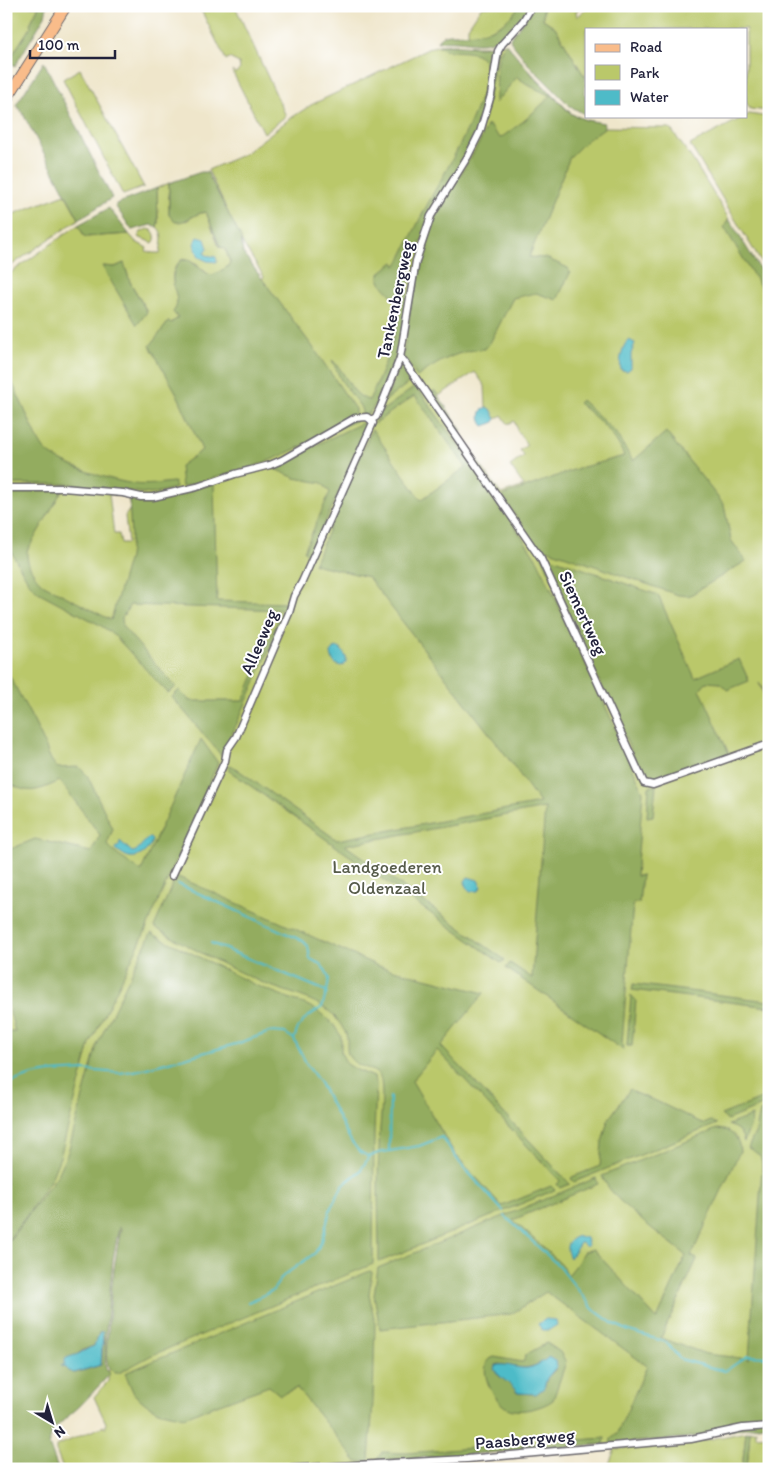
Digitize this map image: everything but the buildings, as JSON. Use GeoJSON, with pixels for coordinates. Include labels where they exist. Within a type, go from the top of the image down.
{"type":"FeatureCollection","features":[{"type":"Feature","properties":{"kind":"main road"},"geometry":{"type":"LineString","coordinates":[[6,100],[41,53],[66,6]]}},
{"type":"Feature","properties":{"kind":"street","name":"Tankenbergweg"},"geometry":{"type":"LineString","coordinates":[[371,420],[376,416],[381,406],[400,358],[413,275],[419,249],[428,224],[435,208],[468,156],[480,132],[491,95],[498,51],[523,21],[532,6]]}},
{"type":"Feature","properties":{"kind":"street","name":"Siemertweg"},"geometry":{"type":"LineString","coordinates":[[400,358],[541,559],[644,784],[653,785],[769,744]]}},
{"type":"Feature","properties":{"kind":"street"},"geometry":{"type":"LineString","coordinates":[[6,488],[72,488],[123,493],[141,497],[153,496],[197,487],[235,474],[264,467],[282,460],[355,418],[366,417],[371,420]]}},
{"type":"Feature","properties":{"kind":"street","name":"Alleeweg"},"geometry":{"type":"LineString","coordinates":[[172,876],[224,761],[226,751],[236,737],[289,613],[294,596],[372,426],[371,420]]}},
{"type":"Feature","properties":{"kind":"street","name":"Paasbergweg"},"geometry":{"type":"LineString","coordinates":[[282,1469],[467,1459],[638,1444],[691,1439],[743,1428],[769,1426]]}},
{"type":"Feature","properties":{"kind":"green space"},"geometry":{"type":"Polygon","coordinates":[[[6,6],[39,6],[30,24],[31,26],[11,57],[6,53],[6,6]]]}},
{"type":"Feature","properties":{"kind":"green space"},"geometry":{"type":"Polygon","coordinates":[[[39,6],[47,6],[45,16],[15,66],[6,60],[6,53],[11,57],[31,26],[30,24],[39,6]]]}},
{"type":"Feature","properties":{"kind":"green space"},"geometry":{"type":"Polygon","coordinates":[[[199,6],[235,6],[286,116],[264,133],[232,71],[236,73],[240,69],[239,63],[229,58],[226,60],[199,6]]]}},
{"type":"Feature","properties":{"kind":"green space"},"geometry":{"type":"Polygon","coordinates":[[[482,6],[519,6],[504,23],[491,29],[468,34],[468,27],[482,6]]]}},
{"type":"Feature","properties":{"kind":"green space"},"geometry":{"type":"Polygon","coordinates":[[[519,6],[529,6],[514,27],[501,37],[486,43],[437,42],[441,36],[487,31],[494,28],[507,20],[519,6]]]}},
{"type":"Feature","properties":{"kind":"green space"},"geometry":{"type":"Polygon","coordinates":[[[534,6],[543,6],[543,19],[555,27],[585,75],[585,114],[570,106],[529,65],[510,39],[534,6]]]}},
{"type":"Feature","properties":{"kind":"green space"},"geometry":{"type":"Polygon","coordinates":[[[543,6],[583,6],[576,11],[577,17],[590,6],[769,6],[769,111],[750,109],[748,106],[748,28],[585,28],[585,75],[555,27],[543,19],[543,6]]]}},
{"type":"Feature","properties":{"kind":"green space","name":"Landgoederen Oldenzaal"},"geometry":{"type":"Polygon","coordinates":[[[504,43],[572,114],[586,120],[603,123],[604,127],[670,128],[693,160],[729,219],[726,222],[769,295],[769,699],[759,683],[769,707],[769,1424],[643,1442],[378,1461],[374,1469],[63,1469],[56,1446],[104,1426],[105,1428],[106,1423],[94,1397],[108,1381],[120,1218],[6,1247],[6,549],[8,548],[6,544],[6,276],[78,225],[85,237],[129,234],[136,242],[147,248],[146,251],[160,253],[162,236],[157,227],[157,188],[169,183],[169,215],[186,221],[197,214],[206,212],[219,247],[225,248],[230,262],[227,268],[213,275],[208,274],[196,264],[183,259],[178,264],[174,269],[173,279],[178,318],[171,323],[169,321],[152,345],[264,277],[242,242],[208,170],[244,154],[311,105],[432,47],[441,45],[494,45],[504,43]],[[124,263],[115,267],[102,266],[147,311],[130,282],[124,263]],[[475,372],[434,399],[501,494],[524,486],[510,466],[524,456],[520,450],[527,445],[516,429],[514,421],[508,424],[502,415],[496,419],[486,408],[485,386],[475,372]],[[109,494],[114,534],[119,534],[121,543],[128,543],[125,516],[130,509],[128,497],[109,494]]]}},
{"type":"Feature","properties":{"kind":"green space"},"geometry":{"type":"Polygon","coordinates":[[[506,43],[535,78],[571,114],[586,120],[604,123],[604,128],[586,141],[570,157],[529,257],[546,258],[568,268],[570,273],[557,300],[536,293],[513,298],[485,349],[457,354],[433,366],[417,377],[403,356],[417,267],[425,241],[437,214],[478,145],[488,124],[500,138],[525,120],[551,96],[530,86],[517,77],[495,103],[497,64],[506,43]]]}},
{"type":"Feature","properties":{"kind":"green space"},"geometry":{"type":"Polygon","coordinates":[[[437,46],[494,46],[498,49],[485,116],[417,250],[408,289],[399,352],[375,405],[370,412],[362,417],[360,406],[341,380],[332,360],[357,394],[369,400],[379,379],[394,337],[398,312],[396,302],[382,284],[379,276],[382,271],[394,262],[396,266],[400,260],[469,126],[484,86],[486,70],[483,59],[480,56],[447,50],[437,46]]]}},
{"type":"Feature","properties":{"kind":"green space"},"geometry":{"type":"Polygon","coordinates":[[[44,62],[112,198],[79,219],[23,114],[16,105],[44,62]]]}},
{"type":"Feature","properties":{"kind":"green space"},"geometry":{"type":"Polygon","coordinates":[[[80,69],[144,187],[123,195],[63,79],[80,69]]]}},
{"type":"Feature","properties":{"kind":"green space"},"geometry":{"type":"Polygon","coordinates":[[[748,115],[769,117],[769,275],[690,145],[741,118],[748,118],[748,115]]]}},
{"type":"Feature","properties":{"kind":"green space"},"geometry":{"type":"Polygon","coordinates":[[[201,172],[207,172],[241,238],[243,253],[315,350],[355,409],[355,421],[276,458],[252,467],[182,487],[180,466],[202,450],[177,394],[150,346],[169,321],[171,323],[178,318],[173,312],[177,301],[173,275],[175,268],[181,260],[189,260],[208,274],[213,275],[229,266],[230,262],[225,248],[220,247],[206,212],[179,222],[175,222],[169,215],[169,183],[201,172]]]}},
{"type":"Feature","properties":{"kind":"green space"},"geometry":{"type":"Polygon","coordinates":[[[157,188],[157,227],[151,225],[132,230],[116,207],[116,204],[157,188]]]}},
{"type":"Feature","properties":{"kind":"green space"},"geometry":{"type":"Polygon","coordinates":[[[65,194],[79,219],[6,269],[6,232],[12,230],[8,216],[65,194]]]}},
{"type":"Feature","properties":{"kind":"green space"},"geometry":{"type":"Polygon","coordinates":[[[109,208],[129,234],[85,237],[78,225],[109,208]]]}},
{"type":"Feature","properties":{"kind":"green space"},"geometry":{"type":"Polygon","coordinates":[[[729,219],[769,284],[769,301],[724,227],[729,219]]]}},
{"type":"Feature","properties":{"kind":"green space"},"geometry":{"type":"Polygon","coordinates":[[[147,229],[152,230],[155,234],[153,243],[138,237],[141,232],[147,229]]]}},
{"type":"Feature","properties":{"kind":"green space"},"geometry":{"type":"Polygon","coordinates":[[[124,263],[130,282],[147,312],[137,325],[102,266],[115,267],[124,263]]]}},
{"type":"Feature","properties":{"kind":"green space"},"geometry":{"type":"Polygon","coordinates":[[[401,365],[411,381],[385,401],[401,365]]]}},
{"type":"Feature","properties":{"kind":"green space"},"geometry":{"type":"Polygon","coordinates":[[[6,369],[38,439],[47,452],[65,462],[102,476],[140,485],[174,482],[176,488],[151,494],[72,484],[6,484],[6,369]]]}},
{"type":"Feature","properties":{"kind":"green space"},"geometry":{"type":"Polygon","coordinates":[[[416,386],[538,561],[643,792],[636,876],[642,875],[639,903],[633,903],[623,1050],[506,968],[510,963],[532,978],[545,808],[345,845],[505,960],[501,963],[228,770],[230,765],[234,767],[337,840],[540,803],[505,754],[368,577],[314,564],[372,429],[421,500],[466,467],[415,396],[374,424],[379,413],[416,386]]]}},
{"type":"Feature","properties":{"kind":"green space"},"geometry":{"type":"Polygon","coordinates":[[[435,391],[462,431],[458,434],[428,393],[435,391]]]}},
{"type":"Feature","properties":{"kind":"green space"},"geometry":{"type":"Polygon","coordinates":[[[581,400],[615,432],[633,461],[666,432],[724,505],[731,540],[746,561],[689,596],[678,595],[535,545],[502,496],[576,469],[624,456],[611,433],[578,403],[581,400]]]}},
{"type":"Feature","properties":{"kind":"green space"},"geometry":{"type":"Polygon","coordinates":[[[362,423],[366,424],[367,428],[310,557],[304,551],[330,492],[322,483],[295,478],[270,467],[362,423]]]}},
{"type":"Feature","properties":{"kind":"green space"},"geometry":{"type":"Polygon","coordinates":[[[214,484],[217,601],[288,603],[287,610],[230,739],[221,755],[172,697],[179,690],[190,701],[243,701],[282,610],[130,605],[122,618],[123,627],[176,687],[168,693],[113,634],[100,625],[38,592],[29,583],[13,555],[6,533],[6,490],[63,489],[27,551],[29,565],[44,585],[111,620],[129,557],[131,537],[129,497],[143,499],[214,484]]]}},
{"type":"Feature","properties":{"kind":"green space"},"geometry":{"type":"Polygon","coordinates":[[[541,554],[658,595],[695,678],[739,659],[749,681],[727,690],[720,683],[706,682],[700,689],[729,754],[649,782],[645,781],[541,554]]]}},
{"type":"Feature","properties":{"kind":"green space"},"geometry":{"type":"Polygon","coordinates":[[[6,669],[55,765],[58,768],[79,767],[87,775],[113,829],[107,844],[116,854],[141,871],[201,739],[218,763],[145,932],[90,1044],[60,1157],[51,1179],[6,1243],[6,1032],[15,1032],[6,996],[6,851],[35,839],[91,852],[100,835],[60,781],[39,789],[27,790],[6,781],[6,669]]]}},
{"type":"Feature","properties":{"kind":"green space"},"geometry":{"type":"Polygon","coordinates":[[[656,785],[653,816],[647,817],[649,787],[656,785]]]}},
{"type":"Feature","properties":{"kind":"green space"},"geometry":{"type":"Polygon","coordinates":[[[176,876],[378,966],[484,993],[441,1046],[570,1184],[560,1188],[557,1184],[560,1181],[437,1050],[412,1081],[455,1154],[502,1206],[551,1186],[555,1190],[379,1262],[378,1176],[382,1096],[379,1076],[351,1059],[347,1050],[347,1037],[344,1030],[336,1018],[320,1005],[248,976],[154,927],[176,876]]]}},
{"type":"Feature","properties":{"kind":"green space"},"geometry":{"type":"Polygon","coordinates":[[[151,933],[255,985],[309,1006],[319,1012],[333,1024],[341,1036],[341,1053],[347,1064],[374,1077],[376,1086],[373,1264],[150,1356],[119,1373],[114,1373],[108,1367],[106,1350],[116,1254],[121,1228],[119,1227],[113,1259],[106,1332],[105,1364],[110,1374],[80,1406],[56,1427],[51,1435],[49,1444],[58,1469],[6,1469],[6,1245],[59,1173],[68,1152],[97,1045],[151,933]],[[99,1333],[94,1346],[83,1350],[62,1366],[65,1366],[68,1371],[75,1373],[101,1365],[104,1337],[99,1333]]]}},
{"type":"Feature","properties":{"kind":"green space"},"geometry":{"type":"Polygon","coordinates":[[[633,984],[769,1001],[769,1007],[632,990],[633,984]]]}},
{"type":"Feature","properties":{"kind":"green space"},"geometry":{"type":"Polygon","coordinates":[[[631,995],[636,1000],[632,1046],[627,1046],[631,995]]]}},
{"type":"Feature","properties":{"kind":"green space"},"geometry":{"type":"Polygon","coordinates":[[[630,1089],[637,1094],[704,1124],[711,1121],[717,1124],[574,1182],[571,1179],[572,1177],[600,1166],[602,1142],[608,1120],[630,1089]]]}},
{"type":"Feature","properties":{"kind":"green space"},"geometry":{"type":"Polygon","coordinates":[[[769,1096],[769,1103],[727,1120],[721,1115],[769,1096]]]}},
{"type":"Feature","properties":{"kind":"green space"},"geometry":{"type":"Polygon","coordinates":[[[769,1108],[769,1424],[685,1438],[610,1444],[611,1439],[617,1434],[647,1366],[546,1292],[511,1314],[380,1329],[374,1295],[378,1268],[596,1178],[598,1184],[513,1220],[560,1263],[568,1275],[577,1264],[583,1252],[593,1249],[657,1319],[686,1255],[652,1229],[616,1197],[602,1176],[717,1129],[734,1135],[740,1151],[691,1256],[697,1259],[661,1338],[706,1354],[749,1359],[762,1167],[759,1155],[748,1148],[756,1131],[760,1112],[769,1108]]]}},
{"type":"Feature","properties":{"kind":"green space"},"geometry":{"type":"Polygon","coordinates":[[[752,1116],[744,1142],[739,1131],[728,1125],[752,1116]]]}},
{"type":"Feature","properties":{"kind":"green space"},"geometry":{"type":"Polygon","coordinates":[[[370,1271],[372,1272],[369,1294],[375,1323],[369,1461],[357,1462],[297,1388],[280,1395],[269,1386],[184,1417],[158,1411],[134,1394],[125,1373],[370,1271]]]}},
{"type":"Feature","properties":{"kind":"green space"},"geometry":{"type":"Polygon","coordinates":[[[547,1343],[560,1352],[566,1362],[553,1400],[530,1409],[512,1410],[502,1404],[493,1393],[485,1372],[486,1366],[488,1360],[494,1357],[522,1362],[525,1355],[547,1343]],[[538,1364],[523,1368],[496,1365],[499,1376],[512,1384],[517,1393],[536,1394],[556,1369],[538,1364]]]}},
{"type":"Feature","properties":{"kind":"green space"},"geometry":{"type":"Polygon","coordinates":[[[756,1430],[756,1436],[769,1435],[769,1467],[747,1468],[750,1431],[756,1430]]]}},
{"type":"Feature","properties":{"kind":"green space"},"geometry":{"type":"Polygon","coordinates":[[[750,1431],[747,1469],[742,1469],[746,1432],[750,1431]]]}},
{"type":"Feature","properties":{"kind":"green space"},"geometry":{"type":"Polygon","coordinates":[[[746,1432],[742,1469],[607,1469],[615,1449],[686,1444],[746,1432]]]}},
{"type":"Feature","properties":{"kind":"green space"},"geometry":{"type":"Polygon","coordinates":[[[605,1438],[604,1444],[377,1461],[382,1452],[406,1453],[605,1438]]]}},
{"type":"Feature","properties":{"kind":"water"},"geometry":{"type":"Polygon","coordinates":[[[198,237],[205,239],[208,248],[205,252],[206,255],[216,257],[217,262],[207,261],[199,257],[194,244],[198,237]]]}},
{"type":"Feature","properties":{"kind":"water"},"geometry":{"type":"Polygon","coordinates":[[[629,340],[635,343],[631,354],[631,368],[627,371],[621,370],[620,362],[623,349],[629,340]]]}},
{"type":"Feature","properties":{"kind":"water"},"geometry":{"type":"Polygon","coordinates":[[[491,409],[496,419],[493,423],[484,426],[480,414],[482,410],[491,409]]]}},
{"type":"Feature","properties":{"kind":"water"},"geometry":{"type":"Polygon","coordinates":[[[336,647],[341,649],[346,657],[346,662],[342,666],[335,664],[332,658],[331,653],[336,647]]]}},
{"type":"Feature","properties":{"kind":"water"},"geometry":{"type":"Polygon","coordinates":[[[149,837],[152,840],[151,844],[139,856],[126,856],[115,850],[119,846],[120,841],[132,852],[136,851],[149,837]]]}},
{"type":"Feature","properties":{"kind":"water"},"geometry":{"type":"Polygon","coordinates":[[[468,877],[478,880],[481,886],[479,891],[470,891],[466,887],[465,881],[468,877]]]}},
{"type":"Feature","properties":{"kind":"water"},"geometry":{"type":"Polygon","coordinates":[[[579,1236],[586,1238],[588,1245],[586,1247],[580,1243],[570,1258],[567,1250],[569,1241],[579,1236]]]}},
{"type":"Feature","properties":{"kind":"water"},"geometry":{"type":"Polygon","coordinates":[[[546,1319],[556,1320],[557,1325],[549,1330],[542,1330],[538,1324],[546,1319]]]}},
{"type":"Feature","properties":{"kind":"water"},"geometry":{"type":"Polygon","coordinates":[[[100,1332],[103,1332],[101,1365],[74,1373],[68,1371],[65,1366],[61,1366],[65,1364],[65,1359],[94,1346],[100,1332]]]}},
{"type":"Feature","properties":{"kind":"water"},"geometry":{"type":"Polygon","coordinates":[[[549,1357],[556,1361],[557,1366],[547,1378],[544,1388],[536,1394],[518,1393],[494,1369],[495,1366],[499,1365],[530,1367],[549,1357]]]}},
{"type":"Feature","properties":{"kind":"waterway"},"geometry":{"type":"LineString","coordinates":[[178,884],[303,941],[308,946],[310,959],[320,964],[326,971],[329,979],[322,1007],[306,1018],[298,1028],[294,1039],[351,1141],[359,1151],[369,1157]]}},
{"type":"Feature","properties":{"kind":"waterway"},"geometry":{"type":"LineString","coordinates":[[211,943],[326,991]]}},
{"type":"Feature","properties":{"kind":"waterway"},"geometry":{"type":"LineString","coordinates":[[6,1084],[32,1075],[50,1072],[84,1070],[120,1073],[139,1070],[236,1044],[270,1032],[285,1033],[294,1039]]}},
{"type":"Feature","properties":{"kind":"waterway"},"geometry":{"type":"LineString","coordinates":[[389,1151],[390,1097]]}},
{"type":"Feature","properties":{"kind":"waterway"},"geometry":{"type":"LineString","coordinates":[[248,1302],[273,1290],[283,1276],[315,1253],[322,1241],[331,1207],[343,1185],[360,1171],[369,1157],[378,1153],[419,1146],[442,1137],[460,1163],[503,1211]]}},
{"type":"Feature","properties":{"kind":"waterway"},"geometry":{"type":"LineString","coordinates":[[505,1216],[559,1266],[593,1309],[612,1323],[629,1331],[666,1342],[680,1359],[724,1371],[747,1356],[769,1357]]}}]}
